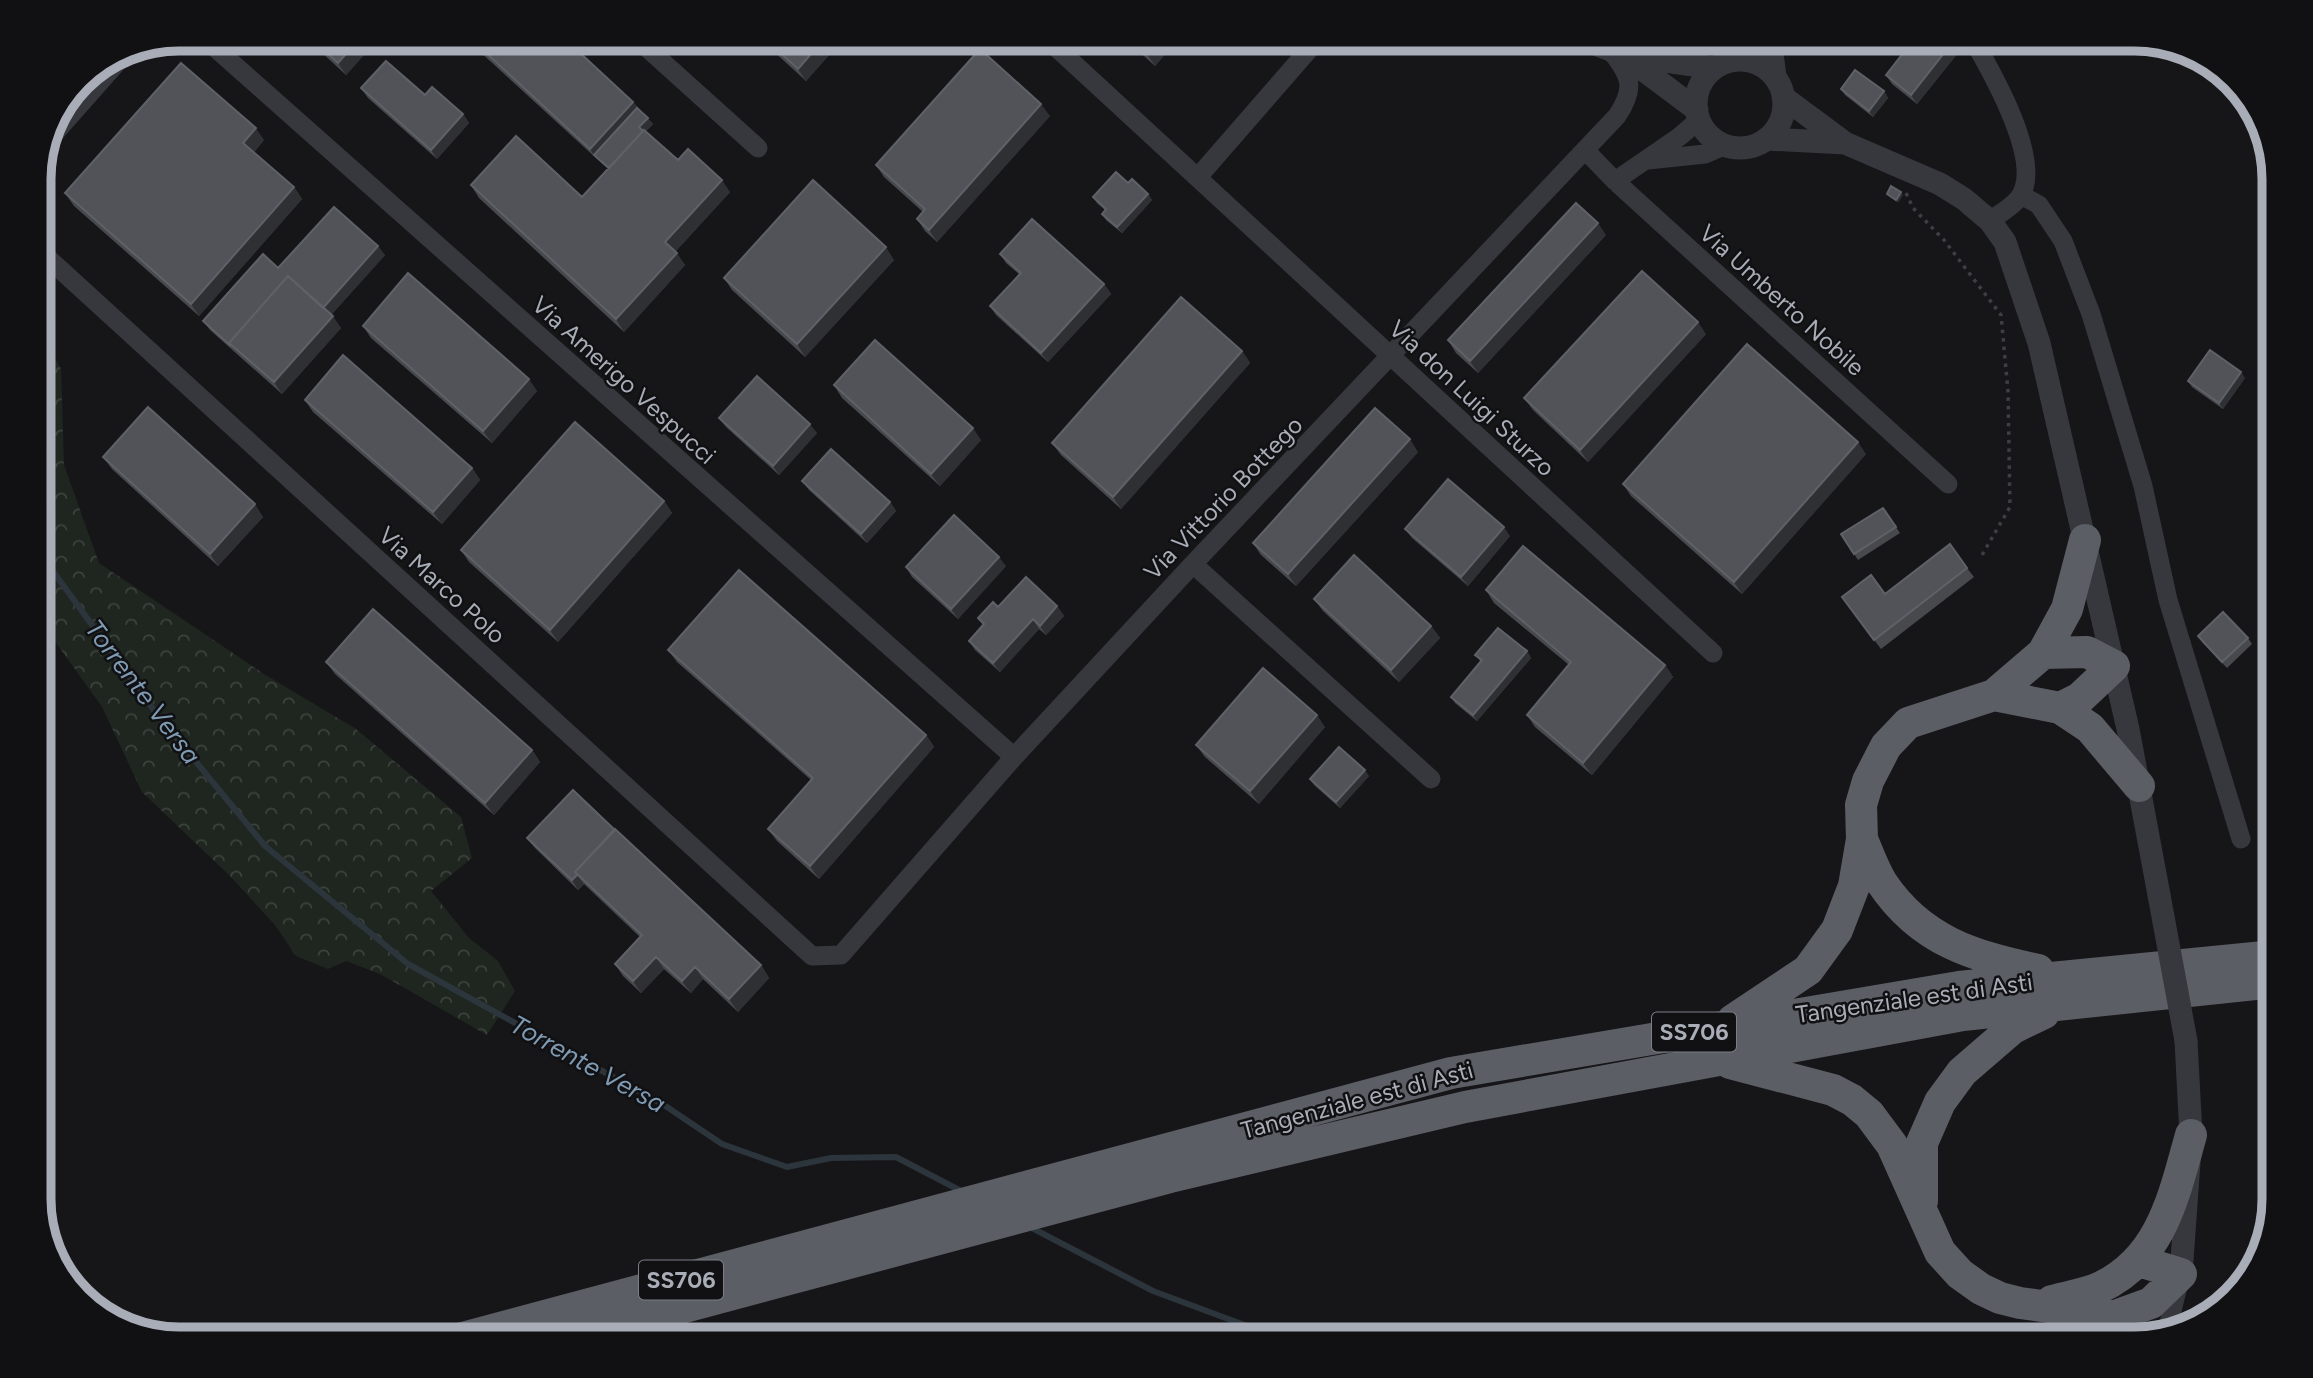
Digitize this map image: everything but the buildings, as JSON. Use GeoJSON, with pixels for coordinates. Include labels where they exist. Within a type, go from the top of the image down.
{"type":"FeatureCollection","features":[{"type":"Feature","properties":{"kind":"highway"},"geometry":{"type":"LineString","coordinates":[[1720,1027],[1759,1005],[1808,970],[1837,930],[1854,886],[1862,839],[1861,805],[1868,781],[1886,746],[1908,723],[1994,695],[2043,653],[2067,609],[2085,540]]}},
{"type":"Feature","properties":{"kind":"highway"},"geometry":{"type":"LineString","coordinates":[[2043,653],[2088,652],[2114,666],[2080,698],[2060,708]]}},
{"type":"Feature","properties":{"kind":"highway"},"geometry":{"type":"LineString","coordinates":[[1994,695],[2060,708],[2090,728],[2138,786]]}},
{"type":"Feature","properties":{"kind":"highway"},"geometry":{"type":"LineString","coordinates":[[1862,839],[1882,883],[1918,924],[1963,951],[2008,964],[2064,990],[2013,1028],[1962,1072],[1940,1102],[1922,1143],[1922,1210]]}},
{"type":"Feature","properties":{"kind":"highway","name":"Tangenziale est di Asti"},"geometry":{"type":"LineString","coordinates":[[609,1327],[1170,1177],[1465,1107],[1963,1015],[2064,990],[2262,958]]}},
{"type":"Feature","properties":{"kind":"highway","name":"Tangenziale est di Asti"},"geometry":{"type":"LineString","coordinates":[[504,1327],[1451,1073],[1959,987],[2064,990],[2262,982]]}},
{"type":"Feature","properties":{"kind":"highway"},"geometry":{"type":"LineString","coordinates":[[1720,1060],[1833,1090],[1852,1100],[1869,1114],[1892,1145],[1940,1252],[1960,1273],[2000,1298],[2115,1316],[2151,1304],[2181,1274],[2139,1261]]}},
{"type":"Feature","properties":{"kind":"highway"},"geometry":{"type":"LineString","coordinates":[[2041,1304],[2099,1288],[2139,1261],[2168,1215],[2191,1135]]}},
{"type":"Feature","properties":{"kind":"highway"},"geometry":{"type":"LineString","coordinates":[[2115,1316],[2126,1327]]}},
{"type":"Feature","properties":{"kind":"street","name":"Via Amerigo Vespucci"},"geometry":{"type":"LineString","coordinates":[[219,51],[1014,757]]}},
{"type":"Feature","properties":{"kind":"street"},"geometry":{"type":"LineString","coordinates":[[650,51],[758,148]]}},
{"type":"Feature","properties":{"kind":"street","name":"Via don Luigi Sturzo"},"geometry":{"type":"LineString","coordinates":[[1060,51],[1713,653]]}},
{"type":"Feature","properties":{"kind":"street"},"geometry":{"type":"LineString","coordinates":[[1198,177],[1308,51]]}},
{"type":"Feature","properties":{"kind":"street"},"geometry":{"type":"LineString","coordinates":[[1615,181],[1647,160],[1698,115],[1700,87],[1738,51]]}},
{"type":"Feature","properties":{"kind":"street"},"geometry":{"type":"LineString","coordinates":[[1617,52],[1698,115],[1710,135],[1726,145],[1740,148],[1753,146],[1766,139],[1781,120],[1779,87],[1772,51]]}},
{"type":"Feature","properties":{"kind":"street"},"geometry":{"type":"LineString","coordinates":[[1979,51],[1996,81],[2021,141],[2027,173],[2020,197],[1990,221]]}},
{"type":"Feature","properties":{"kind":"street","name":"Via Vittorio Bottego"},"geometry":{"type":"LineString","coordinates":[[812,956],[842,955],[1014,757],[1617,116],[1626,103],[1630,85],[1617,52]]}},
{"type":"Feature","properties":{"kind":"street"},"geometry":{"type":"LineString","coordinates":[[1617,52],[1725,64],[1750,61],[1764,67],[1779,87],[1845,143],[1940,184],[1964,199],[1990,221],[2005,242],[2039,343],[2114,666],[2186,1041],[2191,1135],[2181,1274],[2169,1323]]}},
{"type":"Feature","properties":{"kind":"street"},"geometry":{"type":"LineString","coordinates":[[63,123],[110,70]]}},
{"type":"Feature","properties":{"kind":"street"},"geometry":{"type":"LineString","coordinates":[[1766,139],[1845,143]]}},
{"type":"Feature","properties":{"kind":"street"},"geometry":{"type":"LineString","coordinates":[[1647,160],[1705,153],[1726,145]]}},
{"type":"Feature","properties":{"kind":"street","name":"Via Umberto Nobile"},"geometry":{"type":"LineString","coordinates":[[1585,150],[1615,181],[1948,484]]}},
{"type":"Feature","properties":{"kind":"street"},"geometry":{"type":"LineString","coordinates":[[2020,197],[2024,196],[2039,205],[2063,241],[2091,314],[2143,486],[2168,600],[2241,839]]}},
{"type":"Feature","properties":{"kind":"street","name":"Via Marco Polo"},"geometry":{"type":"LineString","coordinates":[[51,261],[812,956]]}},
{"type":"Feature","properties":{"kind":"street"},"geometry":{"type":"LineString","coordinates":[[1193,564],[1430,779]]}},
{"type":"Feature","properties":{"kind":"path"},"geometry":{"type":"LineString","coordinates":[[1891,163],[1913,208],[1944,240],[2001,315],[2008,391],[2010,507],[1982,555]]}},
{"type":"Feature","properties":{"kind":"green space"},"geometry":{"type":"Polygon","coordinates":[[[51,351],[61,369],[64,465],[99,563],[264,674],[356,729],[461,817],[472,858],[431,891],[469,938],[498,961],[515,991],[487,1035],[380,974],[346,961],[328,969],[296,956],[275,925],[230,876],[142,792],[102,707],[51,636],[51,351]]]}},
{"type":"Feature","properties":{"kind":"waterway","name":"Torrente Versa"},"geometry":{"type":"LineString","coordinates":[[51,569],[156,713],[265,846],[408,964],[664,1105],[722,1144],[787,1167],[831,1158],[896,1157],[963,1192]]}},
{"type":"Feature","properties":{"kind":"waterway","name":"Torrente Versa"},"geometry":{"type":"LineString","coordinates":[[1028,1226],[1153,1291],[1250,1327]]}}]}
